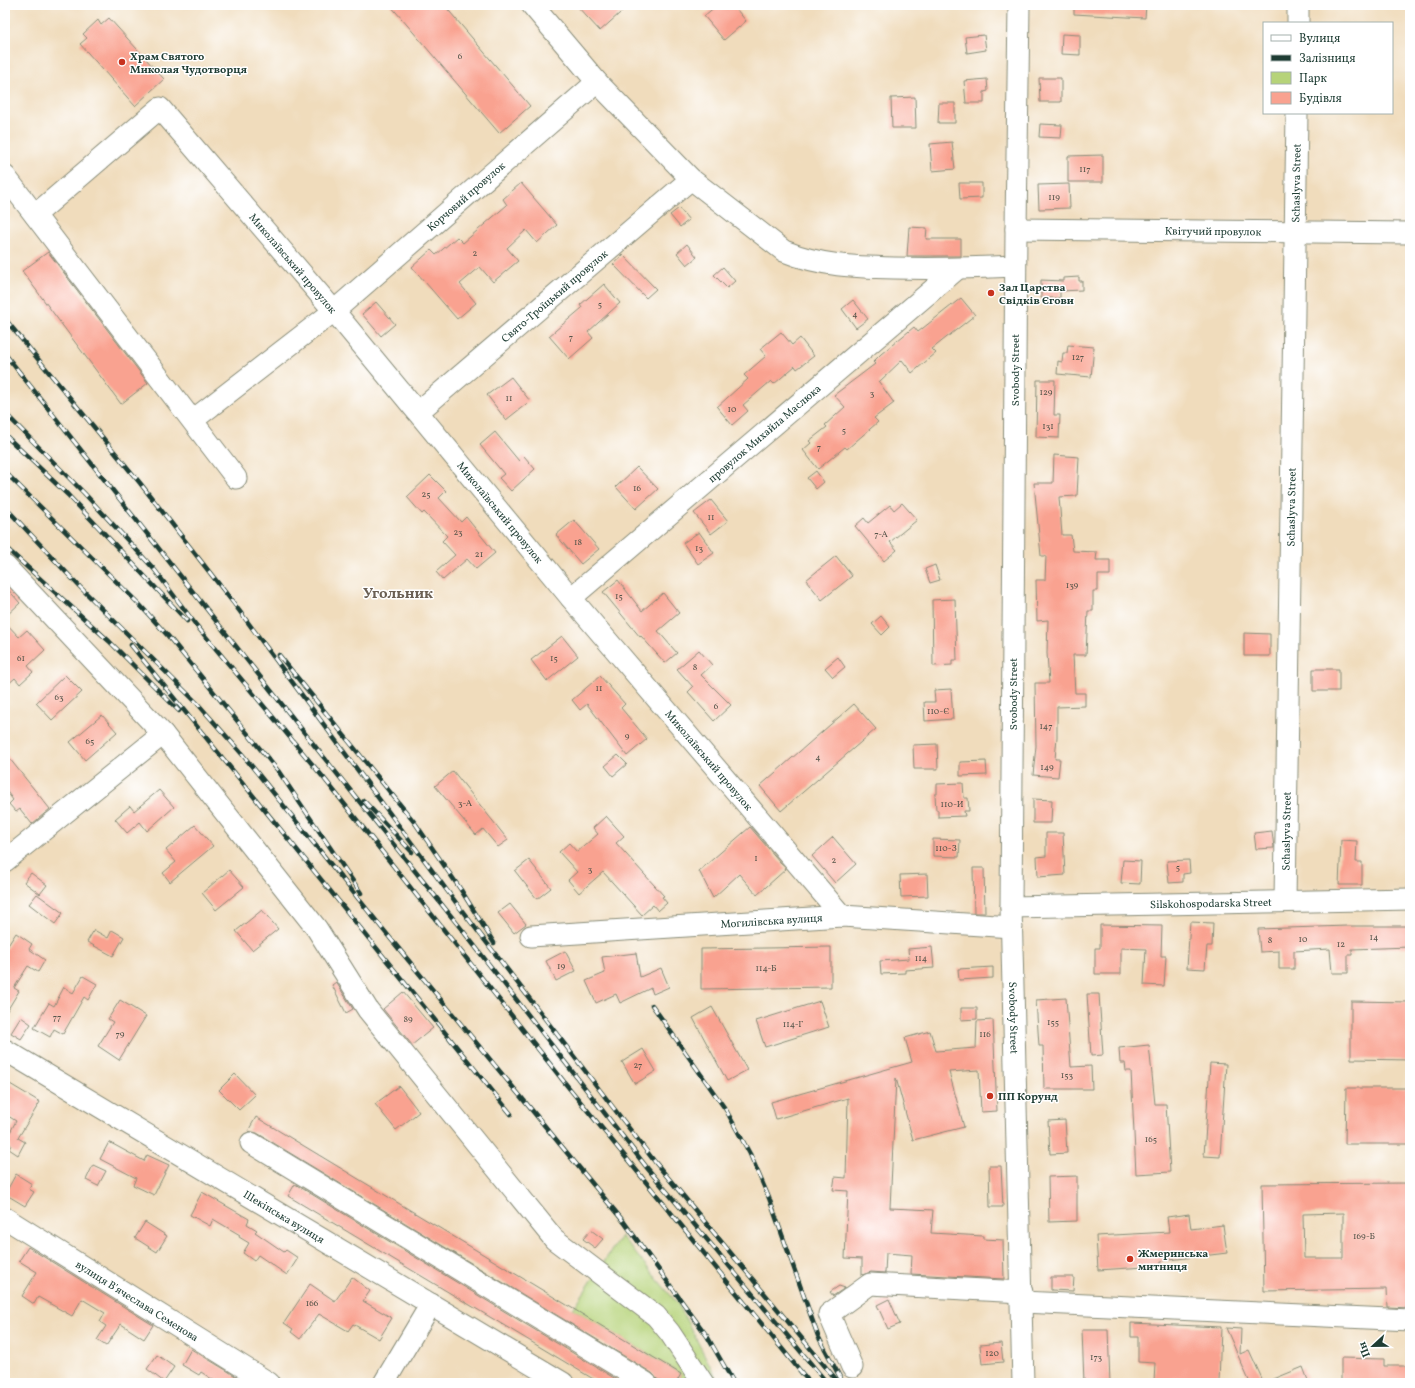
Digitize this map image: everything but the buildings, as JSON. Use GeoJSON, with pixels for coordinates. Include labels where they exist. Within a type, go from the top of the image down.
{"type":"FeatureCollection","features":[{"type":"Feature","properties":{"kind":"street"},"geometry":{"type":"LineString","coordinates":[[532,5],[597,82],[691,179],[766,239],[784,251],[801,258],[840,266],[957,269],[1015,266]]}},
{"type":"Feature","properties":{"kind":"street","name":"Svobody Street"},"geometry":{"type":"LineString","coordinates":[[1019,5],[1015,266],[1012,917],[1023,1383]]}},
{"type":"Feature","properties":{"kind":"street"},"geometry":{"type":"LineString","coordinates":[[1298,5],[1298,22]]}},
{"type":"Feature","properties":{"kind":"street","name":"Корчовий провулок"},"geometry":{"type":"LineString","coordinates":[[193,420],[334,311],[597,82]]}},
{"type":"Feature","properties":{"kind":"street","name":"Миколаївський провулок"},"geometry":{"type":"LineString","coordinates":[[35,215],[160,108],[334,311],[571,598],[842,916]]}},
{"type":"Feature","properties":{"kind":"street","name":"Schaslyva Street"},"geometry":{"type":"LineString","coordinates":[[1285,901],[1297,114]]}},
{"type":"Feature","properties":{"kind":"street"},"geometry":{"type":"LineString","coordinates":[[5,176],[236,478]]}},
{"type":"Feature","properties":{"kind":"street","name":"Свято-Троїцький провулок"},"geometry":{"type":"LineString","coordinates":[[418,412],[691,179]]}},
{"type":"Feature","properties":{"kind":"street","name":"Квітучий провулок"},"geometry":{"type":"LineString","coordinates":[[1016,229],[1410,233]]}},
{"type":"Feature","properties":{"kind":"street","name":"провулок Михайла Маслюка"},"geometry":{"type":"LineString","coordinates":[[571,598],[957,269]]}},
{"type":"Feature","properties":{"kind":"street"},"geometry":{"type":"LineString","coordinates":[[5,566],[163,734],[317,929],[368,1010],[547,1230],[564,1248],[656,1316],[670,1333],[703,1383]]}},
{"type":"Feature","properties":{"kind":"street"},"geometry":{"type":"LineString","coordinates":[[5,861],[163,734]]}},
{"type":"Feature","properties":{"kind":"street","name":"Silskohospodarska Street"},"geometry":{"type":"LineString","coordinates":[[1012,917],[1285,901],[1410,899]]}},
{"type":"Feature","properties":{"kind":"street","name":"Могилівська вулиця"},"geometry":{"type":"LineString","coordinates":[[531,936],[842,916],[1012,917]]}},
{"type":"Feature","properties":{"kind":"street","name":"Шекінська вулиця"},"geometry":{"type":"LineString","coordinates":[[5,1050],[563,1383]]}},
{"type":"Feature","properties":{"kind":"street"},"geometry":{"type":"LineString","coordinates":[[251,1143],[634,1380]]}},
{"type":"Feature","properties":{"kind":"street","name":"вулиця В'ячеслава Семенова"},"geometry":{"type":"LineString","coordinates":[[5,1218],[269,1383]]}},
{"type":"Feature","properties":{"kind":"street"},"geometry":{"type":"LineString","coordinates":[[852,1367],[829,1314],[870,1284],[1022,1297],[1410,1320]]}},
{"type":"Feature","properties":{"kind":"street"},"geometry":{"type":"LineString","coordinates":[[384,1383],[431,1304]]}},
{"type":"Feature","properties":{"kind":"green space"},"geometry":{"type":"Polygon","coordinates":[[[621,1236],[678,1304],[719,1383],[676,1383],[681,1374],[573,1309],[621,1236]]]}},
{"type":"Feature","properties":{"kind":"railway"},"geometry":{"type":"LineString","coordinates":[[5,319],[140,483],[232,601],[460,908],[655,1162],[839,1383]]}},
{"type":"Feature","properties":{"kind":"railway"},"geometry":{"type":"LineString","coordinates":[[5,354],[463,931],[648,1169],[827,1383]]}},
{"type":"Feature","properties":{"kind":"railway"},"geometry":{"type":"LineString","coordinates":[[5,413],[84,493],[154,569],[196,625],[323,777],[565,1083],[810,1383]]}},
{"type":"Feature","properties":{"kind":"railway"},"geometry":{"type":"LineString","coordinates":[[5,435],[68,495],[187,621]]}},
{"type":"Feature","properties":{"kind":"railway"},"geometry":{"type":"LineString","coordinates":[[5,472],[139,604],[168,636],[279,772],[361,893]]}},
{"type":"Feature","properties":{"kind":"railway"},"geometry":{"type":"LineString","coordinates":[[5,507],[80,587],[197,703],[242,754],[390,938],[624,1222],[707,1336],[734,1383]]}},
{"type":"Feature","properties":{"kind":"railway"},"geometry":{"type":"LineString","coordinates":[[5,547],[109,641],[179,711]]}},
{"type":"Feature","properties":{"kind":"railway"},"geometry":{"type":"LineString","coordinates":[[131,645],[511,1114]]}},
{"type":"Feature","properties":{"kind":"railway"},"geometry":{"type":"LineString","coordinates":[[279,655],[415,823],[461,890],[494,943]]}},
{"type":"Feature","properties":{"kind":"railway"},"geometry":{"type":"LineString","coordinates":[[364,801],[412,852]]}},
{"type":"Feature","properties":{"kind":"railway"},"geometry":{"type":"LineString","coordinates":[[652,1005],[726,1110],[750,1154],[769,1198],[818,1336],[842,1381]]}},
{"type":"Feature","properties":{"kind":"place","name":"Храм Святого Миколая Чудотворця"},"geometry":{"type":"Point","coordinates":[122,62]}},
{"type":"Feature","properties":{"kind":"place","name":"Зал Царства Свідків Єгови"},"geometry":{"type":"Point","coordinates":[991,293]}},
{"type":"Feature","properties":{"kind":"place","name":"ПП Корунд"},"geometry":{"type":"Point","coordinates":[990,1096]}},
{"type":"Feature","properties":{"kind":"place","name":"Жмеринська митниця"},"geometry":{"type":"Point","coordinates":[1130,1259]}},
{"type":"Feature","properties":{"kind":"district","name":"Угольник"},"geometry":{"type":"Point","coordinates":[398,593]}}]}
